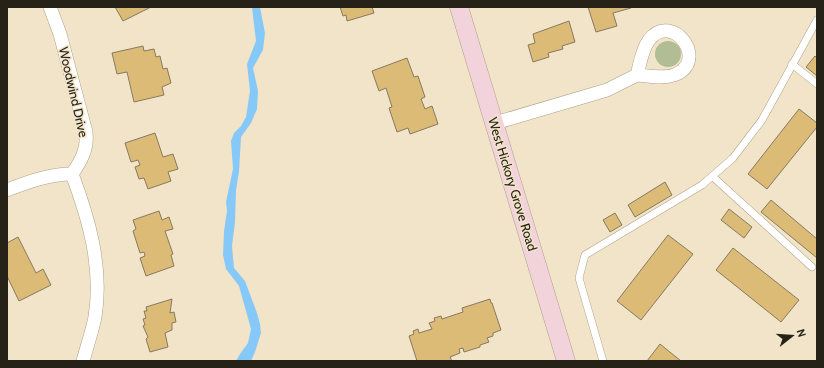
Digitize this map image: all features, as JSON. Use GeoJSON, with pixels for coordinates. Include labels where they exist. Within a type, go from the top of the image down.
{"type":"FeatureCollection","features":[{"type":"Feature","properties":{"kind":"street","name":"Woodwind Drive"},"geometry":{"type":"LineString","coordinates":[[50,7],[60,34],[86,132],[84,153],[72,174]]}},
{"type":"Feature","properties":{"kind":"street","name":"West Hickory Grove Road"},"geometry":{"type":"LineString","coordinates":[[459,7],[566,361]]}},
{"type":"Feature","properties":{"kind":"street"},"geometry":{"type":"LineString","coordinates":[[495,123],[607,90],[637,75]]}},
{"type":"Feature","properties":{"kind":"street"},"geometry":{"type":"LineString","coordinates":[[7,190],[47,176],[72,174],[90,231],[97,270],[95,318],[83,361]]}},
{"type":"Feature","properties":{"kind":"lane"},"geometry":{"type":"LineString","coordinates":[[604,361],[579,278],[585,255],[702,185],[733,158],[762,120],[817,20]]}},
{"type":"Feature","properties":{"kind":"lane"},"geometry":{"type":"LineString","coordinates":[[792,64],[817,84]]}},
{"type":"Feature","properties":{"kind":"lane"},"geometry":{"type":"LineString","coordinates":[[712,176],[812,267]]}},
{"type":"Feature","properties":{"kind":"green space"},"geometry":{"type":"Polygon","coordinates":[[[668,41],[677,45],[681,54],[677,63],[668,67],[659,63],[655,54],[659,45],[668,41]]]}},
{"type":"Feature","properties":{"kind":"water"},"geometry":{"type":"Polygon","coordinates":[[[252,7],[260,7],[265,33],[263,50],[253,68],[258,91],[257,109],[251,123],[241,137],[232,246],[234,268],[245,281],[257,313],[261,333],[251,361],[236,361],[248,343],[251,329],[239,286],[226,269],[223,255],[224,231],[227,211],[226,202],[233,169],[231,141],[234,133],[241,126],[246,117],[250,91],[247,64],[256,41],[252,7]]]}},
{"type":"Feature","properties":{"kind":"building"},"geometry":{"type":"Polygon","coordinates":[[[115,7],[151,7],[123,21],[115,7]]]}},
{"type":"Feature","properties":{"kind":"building"},"geometry":{"type":"Polygon","coordinates":[[[340,7],[372,7],[374,13],[347,21],[346,15],[343,16],[340,7]]]}},
{"type":"Feature","properties":{"kind":"building"},"geometry":{"type":"Polygon","coordinates":[[[588,7],[631,8],[613,13],[617,26],[596,32],[588,7]]]}},
{"type":"Feature","properties":{"kind":"building"},"geometry":{"type":"Polygon","coordinates":[[[569,21],[575,42],[562,46],[563,49],[548,53],[549,57],[533,62],[528,45],[535,43],[533,34],[569,21]]]}},
{"type":"Feature","properties":{"kind":"building"},"geometry":{"type":"Polygon","coordinates":[[[143,46],[144,51],[154,49],[156,57],[160,56],[163,69],[167,68],[171,83],[162,87],[164,95],[134,102],[127,72],[117,74],[112,53],[143,46]]]}},
{"type":"Feature","properties":{"kind":"building"},"geometry":{"type":"Polygon","coordinates":[[[815,56],[817,58],[817,76],[806,67],[815,56]]]}},
{"type":"Feature","properties":{"kind":"building"},"geometry":{"type":"Polygon","coordinates":[[[407,58],[414,77],[418,76],[425,97],[421,99],[425,109],[432,106],[438,124],[410,134],[408,128],[397,132],[389,108],[392,107],[386,88],[379,91],[372,71],[407,58]]]}},
{"type":"Feature","properties":{"kind":"building"},"geometry":{"type":"Polygon","coordinates":[[[799,109],[817,123],[817,127],[767,189],[748,174],[799,109]]]}},
{"type":"Feature","properties":{"kind":"building"},"geometry":{"type":"Polygon","coordinates":[[[155,133],[163,157],[173,154],[178,169],[168,172],[171,181],[148,189],[144,178],[139,179],[135,167],[140,165],[138,160],[131,162],[125,143],[155,133]]]}},
{"type":"Feature","properties":{"kind":"building"},"geometry":{"type":"Polygon","coordinates":[[[665,182],[672,195],[635,217],[628,205],[665,182]]]}},
{"type":"Feature","properties":{"kind":"building"},"geometry":{"type":"Polygon","coordinates":[[[771,200],[817,239],[817,258],[761,212],[771,200]]]}},
{"type":"Feature","properties":{"kind":"building"},"geometry":{"type":"Polygon","coordinates":[[[729,209],[752,227],[744,238],[721,220],[729,209]]]}},
{"type":"Feature","properties":{"kind":"building"},"geometry":{"type":"Polygon","coordinates":[[[159,211],[162,220],[169,217],[173,229],[165,231],[173,254],[171,255],[174,266],[146,276],[140,258],[145,256],[144,252],[140,253],[133,231],[136,229],[133,220],[159,211]]]}},
{"type":"Feature","properties":{"kind":"building"},"geometry":{"type":"Polygon","coordinates":[[[615,213],[622,225],[610,232],[603,220],[615,213]]]}},
{"type":"Feature","properties":{"kind":"building"},"geometry":{"type":"Polygon","coordinates":[[[668,235],[693,254],[641,320],[617,301],[668,235]]]}},
{"type":"Feature","properties":{"kind":"building"},"geometry":{"type":"Polygon","coordinates":[[[18,237],[36,273],[43,269],[51,285],[19,301],[7,276],[7,243],[18,237]]]}},
{"type":"Feature","properties":{"kind":"building"},"geometry":{"type":"Polygon","coordinates":[[[733,248],[799,300],[781,322],[716,270],[733,248]]]}},
{"type":"Feature","properties":{"kind":"building"},"geometry":{"type":"Polygon","coordinates":[[[172,299],[170,313],[174,312],[176,322],[172,323],[172,330],[165,333],[168,347],[150,352],[146,339],[148,337],[143,326],[145,325],[143,319],[146,318],[144,311],[147,311],[146,307],[172,299]]]}},
{"type":"Feature","properties":{"kind":"building"},"geometry":{"type":"Polygon","coordinates":[[[490,299],[501,330],[493,333],[493,336],[487,338],[489,342],[480,345],[480,347],[464,352],[463,348],[459,349],[460,353],[450,357],[452,361],[417,361],[409,336],[414,334],[413,331],[418,329],[419,333],[432,329],[429,323],[435,321],[434,318],[441,316],[442,319],[463,312],[462,308],[490,299]]]}},
{"type":"Feature","properties":{"kind":"building"},"geometry":{"type":"Polygon","coordinates":[[[660,344],[681,361],[647,361],[660,344]]]}}]}
